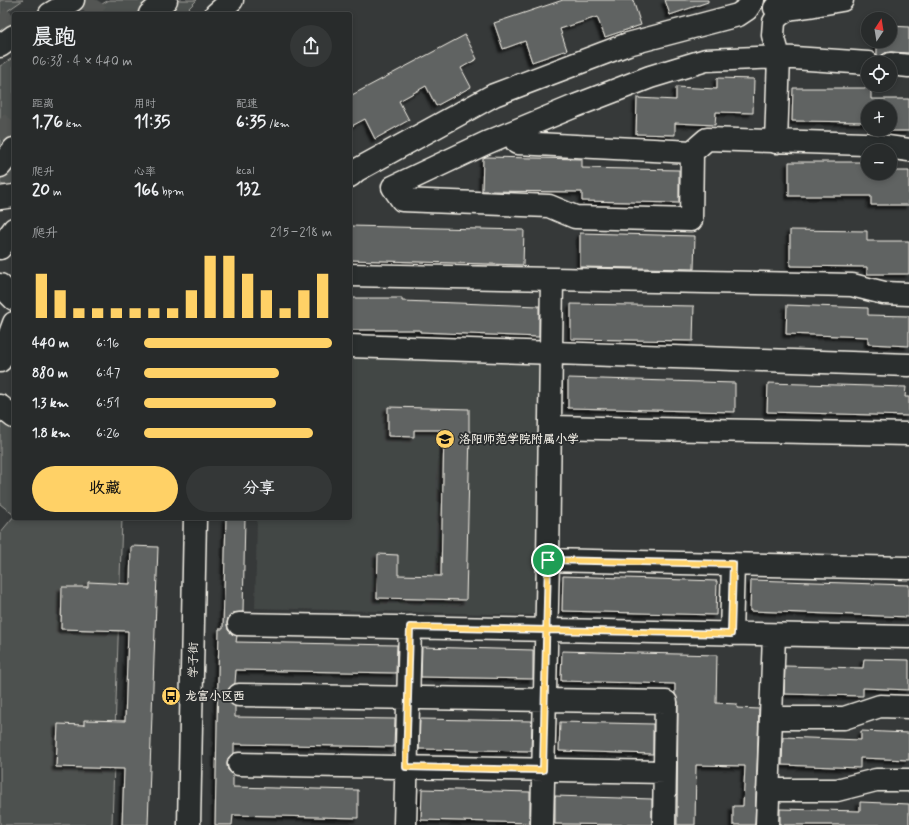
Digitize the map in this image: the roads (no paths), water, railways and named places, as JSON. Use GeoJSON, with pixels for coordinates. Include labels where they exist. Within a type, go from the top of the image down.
{"type":"FeatureCollection","features":[{"type":"Feature","properties":{"kind":"main road"},"geometry":{"type":"LineString","coordinates":[[53,12],[73,0]]}},
{"type":"Feature","properties":{"kind":"main road"},"geometry":{"type":"LineString","coordinates":[[152,12],[166,0]]}},
{"type":"Feature","properties":{"kind":"main road"},"geometry":{"type":"LineString","coordinates":[[218,12],[232,0]]}},
{"type":"Feature","properties":{"kind":"main road"},"geometry":{"type":"LineString","coordinates":[[352,174],[357,170],[494,95],[628,44],[738,15],[747,9],[753,0]]}},
{"type":"Feature","properties":{"kind":"main road"},"geometry":{"type":"LineString","coordinates":[[758,0],[778,9],[842,0]]}},
{"type":"Feature","properties":{"kind":"main road"},"geometry":{"type":"LineString","coordinates":[[776,142],[778,57],[773,35],[774,22],[778,16],[790,8]]}},
{"type":"Feature","properties":{"kind":"main road"},"geometry":{"type":"LineString","coordinates":[[738,15],[752,20],[773,35]]}},
{"type":"Feature","properties":{"kind":"main road"},"geometry":{"type":"LineString","coordinates":[[0,46],[12,37]]}},
{"type":"Feature","properties":{"kind":"main road"},"geometry":{"type":"LineString","coordinates":[[692,152],[691,220],[575,217],[549,206],[402,200],[394,187],[486,143],[575,106],[650,77],[706,60],[778,57],[861,63]]}},
{"type":"Feature","properties":{"kind":"main road"},"geometry":{"type":"LineString","coordinates":[[897,65],[909,66]]}},
{"type":"Feature","properties":{"kind":"main road"},"geometry":{"type":"LineString","coordinates":[[517,143],[692,152],[707,139],[866,144],[909,150]]}},
{"type":"Feature","properties":{"kind":"main road"},"geometry":{"type":"LineString","coordinates":[[0,166],[12,152]]}},
{"type":"Feature","properties":{"kind":"main road"},"geometry":{"type":"LineString","coordinates":[[0,198],[12,196]]}},
{"type":"Feature","properties":{"kind":"main road"},"geometry":{"type":"LineString","coordinates":[[0,248],[12,232]]}},
{"type":"Feature","properties":{"kind":"main road"},"geometry":{"type":"LineString","coordinates":[[352,275],[852,285],[884,293],[909,294]]}},
{"type":"Feature","properties":{"kind":"main road"},"geometry":{"type":"LineString","coordinates":[[542,825],[552,279]]}},
{"type":"Feature","properties":{"kind":"main road"},"geometry":{"type":"LineString","coordinates":[[0,361],[12,328]]}},
{"type":"Feature","properties":{"kind":"main road"},"geometry":{"type":"LineString","coordinates":[[352,346],[909,364]]}},
{"type":"Feature","properties":{"kind":"main road"},"geometry":{"type":"LineString","coordinates":[[0,406],[12,415]]}},
{"type":"Feature","properties":{"kind":"main road"},"geometry":{"type":"LineString","coordinates":[[550,427],[909,434]]}},
{"type":"Feature","properties":{"kind":"main road","name":"学子街"},"geometry":{"type":"LineString","coordinates":[[189,825],[195,520]]}},
{"type":"Feature","properties":{"kind":"main road","name":"学子街"},"geometry":{"type":"LineString","coordinates":[[196,825],[202,520]]}},
{"type":"Feature","properties":{"kind":"main road"},"geometry":{"type":"LineString","coordinates":[[548,560],[909,568]]}},
{"type":"Feature","properties":{"kind":"main road"},"geometry":{"type":"LineString","coordinates":[[731,634],[733,564]]}},
{"type":"Feature","properties":{"kind":"main road"},"geometry":{"type":"LineString","coordinates":[[239,624],[909,637]]}},
{"type":"Feature","properties":{"kind":"main road"},"geometry":{"type":"LineString","coordinates":[[405,825],[410,627]]}},
{"type":"Feature","properties":{"kind":"main road"},"geometry":{"type":"LineString","coordinates":[[767,825],[774,635]]}},
{"type":"Feature","properties":{"kind":"main road"},"geometry":{"type":"LineString","coordinates":[[239,695],[666,702],[664,825]]}},
{"type":"Feature","properties":{"kind":"main road"},"geometry":{"type":"LineString","coordinates":[[771,718],[844,718],[880,706],[909,707]]}},
{"type":"Feature","properties":{"kind":"main road"},"geometry":{"type":"LineString","coordinates":[[239,764],[665,772]]}},
{"type":"Feature","properties":{"kind":"main road"},"geometry":{"type":"LineString","coordinates":[[768,790],[837,790],[876,780],[909,780]]}},
{"type":"Feature","properties":{"kind":"tunnel"},"geometry":{"type":"LineString","coordinates":[[89,12],[97,0]]}},
{"type":"Feature","properties":{"kind":"tunnel"},"geometry":{"type":"LineString","coordinates":[[0,32],[12,17]]}},
{"type":"Feature","properties":{"kind":"tunnel"},"geometry":{"type":"LineString","coordinates":[[0,138],[12,121]]}},
{"type":"Feature","properties":{"kind":"place","name":"洛阳师范学院附属小学"},"geometry":{"type":"Point","coordinates":[445,439]}},
{"type":"Feature","properties":{"kind":"place","name":"龙富小区西"},"geometry":{"type":"Point","coordinates":[171,696]}}]}
